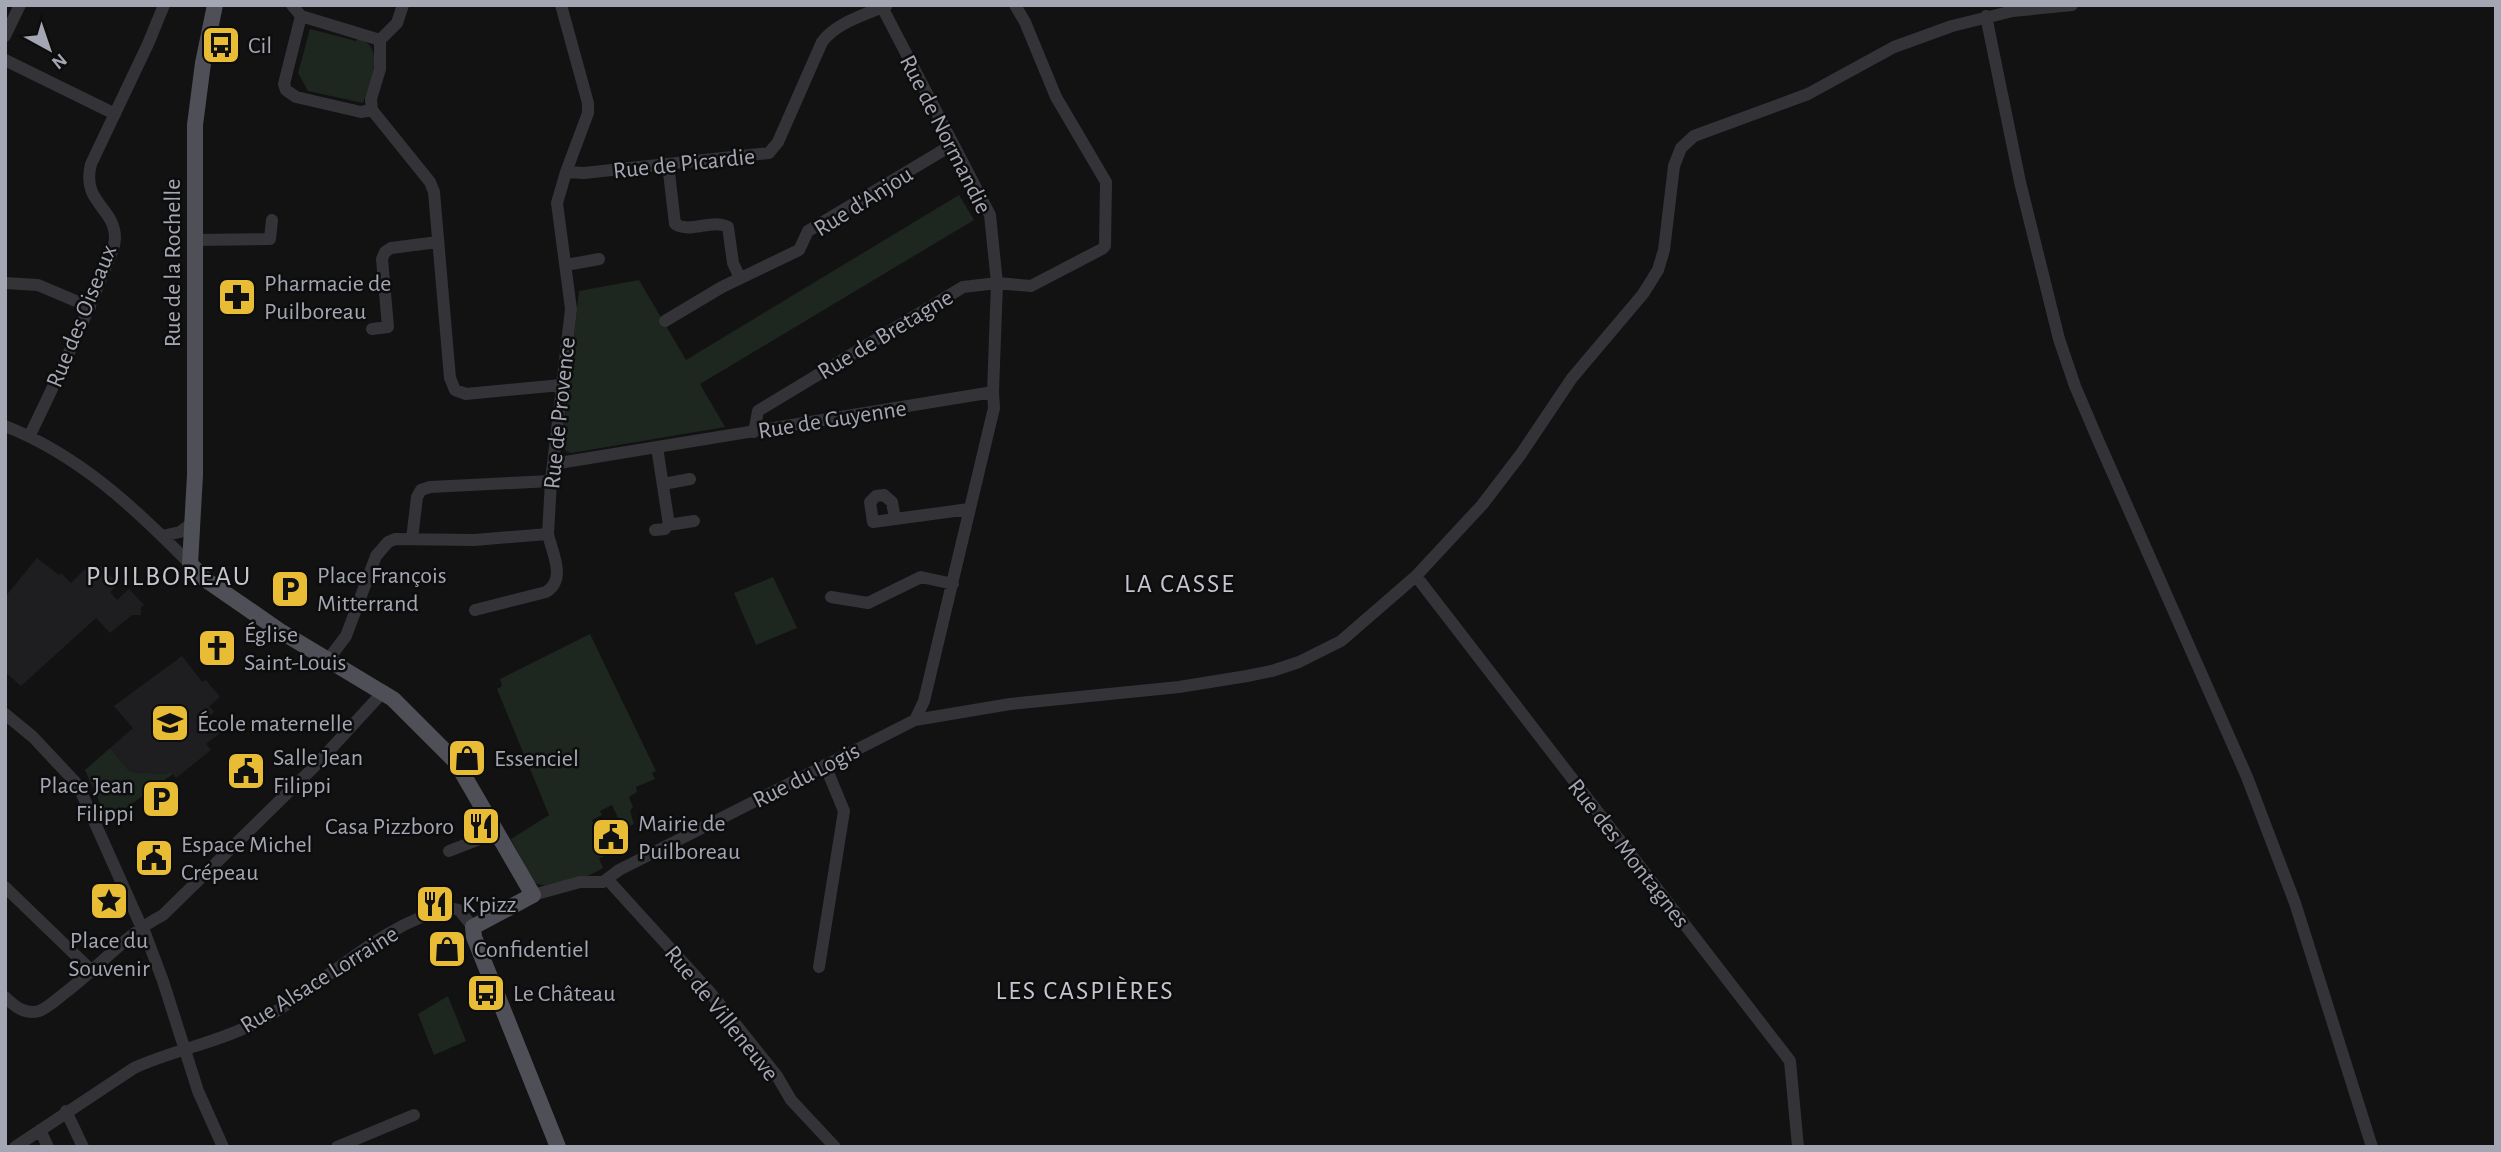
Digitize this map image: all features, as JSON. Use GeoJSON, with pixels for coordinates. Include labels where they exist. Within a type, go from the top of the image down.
{"type":"FeatureCollection","features":[{"type":"Feature","properties":{"kind":"main road","name":"Rue de la Rochelle"},"geometry":{"type":"LineString","coordinates":[[190,564],[195,475],[195,125],[203,63],[215,5]]}},
{"type":"Feature","properties":{"kind":"main road"},"geometry":{"type":"LineString","coordinates":[[190,564],[213,585],[327,661],[384,691],[456,762],[533,895],[473,927],[475,942],[491,984],[558,1147]]}},
{"type":"Feature","properties":{"kind":"street"},"geometry":{"type":"LineString","coordinates":[[5,36],[9,18],[20,5]]}},
{"type":"Feature","properties":{"kind":"street","name":"Rue des Oiseaux"},"geometry":{"type":"LineString","coordinates":[[30,435],[90,307],[116,240],[109,220],[89,189],[88,177],[91,164],[164,5]]}},
{"type":"Feature","properties":{"kind":"street"},"geometry":{"type":"LineString","coordinates":[[292,5],[301,16],[380,40]]}},
{"type":"Feature","properties":{"kind":"street"},"geometry":{"type":"LineString","coordinates":[[403,5],[397,23],[380,40],[380,69],[372,99],[372,110],[434,191],[450,378],[455,390],[466,394],[561,385]]}},
{"type":"Feature","properties":{"kind":"street","name":"Rue de Provence"},"geometry":{"type":"LineString","coordinates":[[475,610],[546,592],[552,589],[558,579],[548,534],[552,464],[571,309],[557,202],[586,123],[588,103],[561,5]]}},
{"type":"Feature","properties":{"kind":"street","name":"Rue de Bretagne"},"geometry":{"type":"LineString","coordinates":[[754,432],[758,411],[962,287],[997,283],[1031,286],[1102,249],[1106,241],[1106,182],[1056,97],[1025,22],[1015,5]]}},
{"type":"Feature","properties":{"kind":"street","name":"Rue du Logis"},"geometry":{"type":"LineString","coordinates":[[533,895],[580,882],[597,883],[608,880],[619,870],[921,718],[1010,704],[1179,687],[1272,671],[1299,662],[1341,640],[1416,576],[1482,505],[1521,454],[1572,378],[1643,294],[1658,270],[1664,250],[1674,166],[1681,148],[1694,136],[1808,94],[1894,47],[2012,8],[2072,5]]}},
{"type":"Feature","properties":{"kind":"street","name":"Rue de Picardie"},"geometry":{"type":"LineString","coordinates":[[566,172],[584,173],[769,153],[778,142],[822,42],[829,33],[884,6]]}},
{"type":"Feature","properties":{"kind":"street","name":"Rue de Normandie"},"geometry":{"type":"LineString","coordinates":[[884,6],[990,215],[997,283],[993,392]]}},
{"type":"Feature","properties":{"kind":"street"},"geometry":{"type":"LineString","coordinates":[[301,16],[284,84],[286,90],[296,97],[361,112],[372,110]]}},
{"type":"Feature","properties":{"kind":"street"},"geometry":{"type":"LineString","coordinates":[[1986,16],[2020,182],[2059,339],[2075,386],[2252,789],[2295,903],[2372,1147]]}},
{"type":"Feature","properties":{"kind":"street"},"geometry":{"type":"LineString","coordinates":[[5,60],[115,114]]}},
{"type":"Feature","properties":{"kind":"street","name":"Rue d'Anjou"},"geometry":{"type":"LineString","coordinates":[[665,321],[740,278],[799,250],[808,231],[953,145]]}},
{"type":"Feature","properties":{"kind":"street"},"geometry":{"type":"LineString","coordinates":[[668,164],[675,224],[684,228],[720,223],[728,227],[733,263],[740,278]]}},
{"type":"Feature","properties":{"kind":"street"},"geometry":{"type":"LineString","coordinates":[[195,240],[270,239],[272,220]]}},
{"type":"Feature","properties":{"kind":"street"},"geometry":{"type":"LineString","coordinates":[[372,329],[388,327],[382,259],[386,252],[391,248],[438,242]]}},
{"type":"Feature","properties":{"kind":"street"},"geometry":{"type":"LineString","coordinates":[[566,265],[599,259]]}},
{"type":"Feature","properties":{"kind":"street"},"geometry":{"type":"LineString","coordinates":[[5,283],[38,285],[90,307]]}},
{"type":"Feature","properties":{"kind":"street"},"geometry":{"type":"LineString","coordinates":[[921,718],[993,408],[993,392]]}},
{"type":"Feature","properties":{"kind":"street","name":"Rue de Guyenne"},"geometry":{"type":"LineString","coordinates":[[552,464],[993,392]]}},
{"type":"Feature","properties":{"kind":"street"},"geometry":{"type":"LineString","coordinates":[[5,426],[30,435],[99,478],[190,564]]}},
{"type":"Feature","properties":{"kind":"street"},"geometry":{"type":"LineString","coordinates":[[657,447],[670,524]]}},
{"type":"Feature","properties":{"kind":"street"},"geometry":{"type":"LineString","coordinates":[[663,484],[690,480]]}},
{"type":"Feature","properties":{"kind":"street"},"geometry":{"type":"LineString","coordinates":[[412,539],[417,497],[421,490],[430,487],[551,481]]}},
{"type":"Feature","properties":{"kind":"street"},"geometry":{"type":"LineString","coordinates":[[895,519],[969,509]]}},
{"type":"Feature","properties":{"kind":"street"},"geometry":{"type":"LineString","coordinates":[[655,530],[670,524],[694,521]]}},
{"type":"Feature","properties":{"kind":"street"},"geometry":{"type":"LineString","coordinates":[[162,536],[180,532],[192,523]]}},
{"type":"Feature","properties":{"kind":"street"},"geometry":{"type":"LineString","coordinates":[[327,661],[346,636],[376,555],[387,542],[395,539],[474,540],[548,534]]}},
{"type":"Feature","properties":{"kind":"street","name":"Rue des Montagnes"},"geometry":{"type":"LineString","coordinates":[[1416,576],[1790,1061],[1798,1147]]}},
{"type":"Feature","properties":{"kind":"street"},"geometry":{"type":"LineString","coordinates":[[831,597],[868,603],[921,577],[953,584]]}},
{"type":"Feature","properties":{"kind":"street"},"geometry":{"type":"LineString","coordinates":[[5,997],[15,1007],[38,1011],[93,972],[142,926],[163,915],[246,835],[384,691]]}},
{"type":"Feature","properties":{"kind":"street"},"geometry":{"type":"LineString","coordinates":[[5,714],[33,737],[78,785],[142,926],[198,1091],[223,1147]]}},
{"type":"Feature","properties":{"kind":"street"},"geometry":{"type":"LineString","coordinates":[[819,967],[844,811],[825,765]]}},
{"type":"Feature","properties":{"kind":"street"},"geometry":{"type":"LineString","coordinates":[[449,851],[498,832]]}},
{"type":"Feature","properties":{"kind":"street","name":"Rue de Villeneuve"},"geometry":{"type":"LineString","coordinates":[[608,880],[709,991],[770,1067],[791,1100],[835,1147]]}},
{"type":"Feature","properties":{"kind":"street"},"geometry":{"type":"LineString","coordinates":[[5,887],[93,972]]}},
{"type":"Feature","properties":{"kind":"street","name":"Rue Alsace Lorraine"},"geometry":{"type":"LineString","coordinates":[[15,1147],[134,1068],[254,1024],[317,986],[334,970],[397,929],[440,911],[459,910],[473,927]]}},
{"type":"Feature","properties":{"kind":"street"},"geometry":{"type":"LineString","coordinates":[[66,1111],[83,1147]]}},
{"type":"Feature","properties":{"kind":"street"},"geometry":{"type":"LineString","coordinates":[[337,1147],[414,1115]]}},
{"type":"Feature","properties":{"kind":"street"},"geometry":{"type":"LineString","coordinates":[[40,1130],[48,1147]]}},
{"type":"Feature","properties":{"kind":"shaded area"},"geometry":{"type":"Polygon","coordinates":[[[310,29],[356,41],[358,37],[367,42],[372,49],[374,66],[363,103],[308,91],[298,73],[310,29]]]}},
{"type":"Feature","properties":{"kind":"shaded area"},"geometry":{"type":"Polygon","coordinates":[[[959,195],[974,220],[700,384],[725,427],[571,453],[566,451],[562,444],[579,291],[639,280],[686,360],[959,195]]]}},
{"type":"Feature","properties":{"kind":"shaded area"},"geometry":{"type":"Polygon","coordinates":[[[37,558],[59,575],[61,573],[71,583],[87,567],[93,573],[102,566],[118,584],[110,592],[117,600],[129,589],[144,605],[141,607],[141,615],[132,615],[110,633],[96,618],[21,686],[5,672],[5,597],[37,558]]]}},
{"type":"Feature","properties":{"kind":"shaded area"},"geometry":{"type":"Polygon","coordinates":[[[773,577],[797,628],[756,645],[734,593],[773,577]]]}},
{"type":"Feature","properties":{"kind":"shaded area"},"geometry":{"type":"Polygon","coordinates":[[[590,634],[656,771],[652,773],[655,779],[636,787],[637,792],[629,797],[633,807],[630,811],[634,824],[619,831],[614,820],[618,818],[612,805],[600,811],[602,815],[592,820],[607,855],[599,858],[603,868],[570,883],[543,885],[534,883],[511,839],[549,815],[497,689],[502,686],[500,679],[590,634]]]}},
{"type":"Feature","properties":{"kind":"shaded area","name":"École maternelle"},"geometry":{"type":"Polygon","coordinates":[[[182,656],[202,682],[206,680],[220,697],[209,706],[214,712],[208,717],[220,733],[206,744],[211,750],[176,778],[170,771],[167,774],[130,772],[110,748],[133,728],[114,706],[182,656]]]}},
{"type":"Feature","properties":{"kind":"shaded area"},"geometry":{"type":"Polygon","coordinates":[[[110,748],[130,772],[167,774],[170,771],[173,774],[108,821],[85,770],[110,748]]]}},
{"type":"Feature","properties":{"kind":"shaded area"},"geometry":{"type":"Polygon","coordinates":[[[448,996],[466,1041],[434,1055],[418,1014],[448,996]]]}},
{"type":"Feature","properties":{"kind":"place","name":"Cil"},"geometry":{"type":"Point","coordinates":[221,45]}},
{"type":"Feature","properties":{"kind":"place","name":"Pharmacie de Puilboreau"},"geometry":{"type":"Point","coordinates":[237,297]}},
{"type":"Feature","properties":{"kind":"place","name":"Place François Mitterrand"},"geometry":{"type":"Point","coordinates":[290,589]}},
{"type":"Feature","properties":{"kind":"place","name":"Église Saint-Louis"},"geometry":{"type":"Point","coordinates":[217,648]}},
{"type":"Feature","properties":{"kind":"place","name":"École maternelle"},"geometry":{"type":"Point","coordinates":[170,723]}},
{"type":"Feature","properties":{"kind":"place","name":"Essenciel"},"geometry":{"type":"Point","coordinates":[467,758]}},
{"type":"Feature","properties":{"kind":"place","name":"Salle Jean Filippi"},"geometry":{"type":"Point","coordinates":[246,771]}},
{"type":"Feature","properties":{"kind":"place","name":"Place Jean Filippi"},"geometry":{"type":"Point","coordinates":[161,799]}},
{"type":"Feature","properties":{"kind":"place","name":"Casa Pizzboro"},"geometry":{"type":"Point","coordinates":[481,826]}},
{"type":"Feature","properties":{"kind":"place","name":"Mairie de Puilboreau"},"geometry":{"type":"Point","coordinates":[611,837]}},
{"type":"Feature","properties":{"kind":"place","name":"Espace Michel Crépeau"},"geometry":{"type":"Point","coordinates":[154,858]}},
{"type":"Feature","properties":{"kind":"place","name":"Place du Souvenir"},"geometry":{"type":"Point","coordinates":[109,901]}},
{"type":"Feature","properties":{"kind":"place","name":"K'pizz"},"geometry":{"type":"Point","coordinates":[435,904]}},
{"type":"Feature","properties":{"kind":"place","name":"Confidentiel"},"geometry":{"type":"Point","coordinates":[447,949]}},
{"type":"Feature","properties":{"kind":"place","name":"Le Château"},"geometry":{"type":"Point","coordinates":[486,993]}},
{"type":"Feature","properties":{"kind":"district","name":"PUILBOREAU"},"geometry":{"type":"Point","coordinates":[169,575]}},
{"type":"Feature","properties":{"kind":"district","name":"LA CASSE"},"geometry":{"type":"Point","coordinates":[1180,583]}},
{"type":"Feature","properties":{"kind":"district","name":"LES CASPIÈRES"},"geometry":{"type":"Point","coordinates":[1085,990]}}]}
